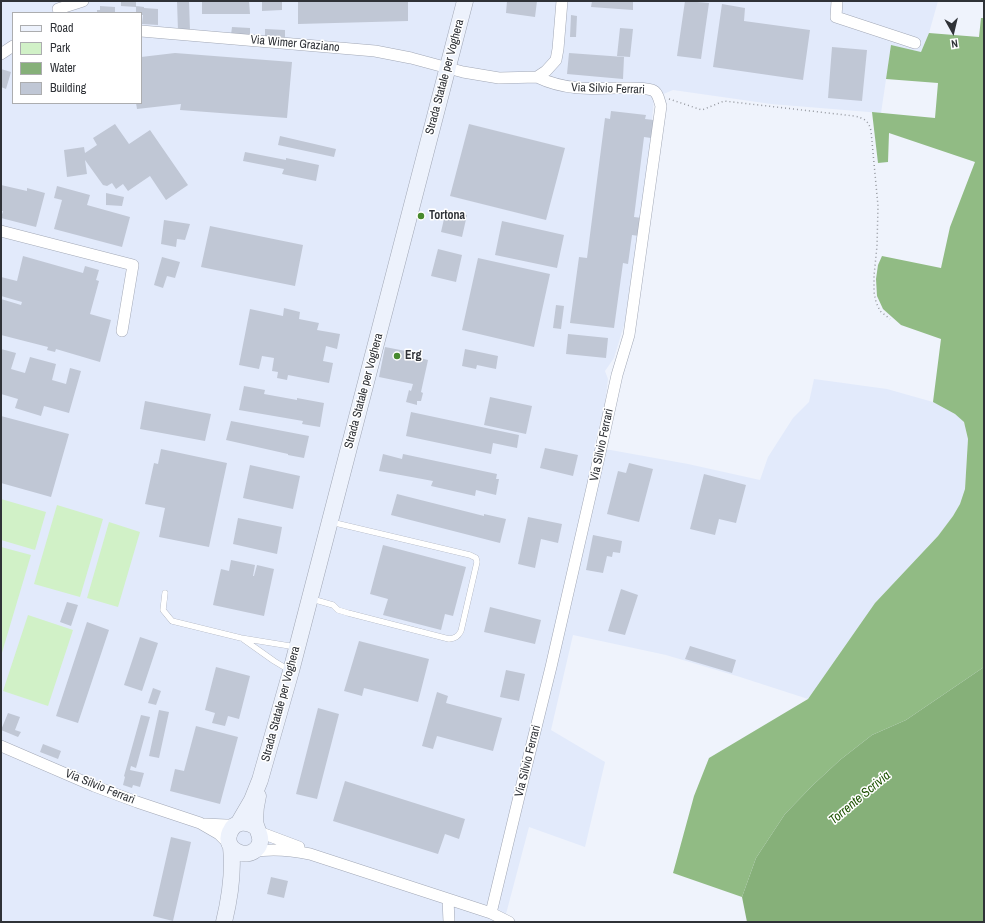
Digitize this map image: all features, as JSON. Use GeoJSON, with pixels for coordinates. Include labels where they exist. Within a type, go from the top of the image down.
{"type":"FeatureCollection","features":[{"type":"Feature","properties":{"kind":"main road","name":"Strada Statale per Voghera"},"geometry":{"type":"LineString","coordinates":[[224,922],[230,898],[233,868],[229,837],[230,832],[237,824],[252,800],[260,780],[291,671],[465,1]]}},
{"type":"Feature","properties":{"kind":"main road","name":"Strada Statale per Voghera"},"geometry":{"type":"LineString","coordinates":[[230,898],[250,853],[258,847],[260,842],[255,813],[260,780]]}},
{"type":"Feature","properties":{"kind":"main road"},"geometry":{"type":"LineString","coordinates":[[237,824],[247,822],[258,829]]}},
{"type":"Feature","properties":{"kind":"main road"},"geometry":{"type":"LineString","coordinates":[[231,846],[239,853],[250,853]]}},
{"type":"Feature","properties":{"kind":"street"},"geometry":{"type":"LineString","coordinates":[[56,11],[67,1]]}},
{"type":"Feature","properties":{"kind":"street"},"geometry":{"type":"LineString","coordinates":[[56,11],[83,1]]}},
{"type":"Feature","properties":{"kind":"street"},"geometry":{"type":"LineString","coordinates":[[537,77],[546,71],[556,60],[562,1]]}},
{"type":"Feature","properties":{"kind":"street"},"geometry":{"type":"LineString","coordinates":[[837,1],[836,17],[915,43]]}},
{"type":"Feature","properties":{"kind":"street","name":"Via Wimer Graziano"},"geometry":{"type":"LineString","coordinates":[[142,31],[375,51],[411,58],[463,72],[499,78],[537,77]]}},
{"type":"Feature","properties":{"kind":"street"},"geometry":{"type":"LineString","coordinates":[[1,54],[12,47]]}},
{"type":"Feature","properties":{"kind":"street","name":"Via Silvio Ferrari"},"geometry":{"type":"LineString","coordinates":[[491,913],[553,660],[616,375],[629,335],[661,106],[657,94],[653,91],[635,88],[590,89],[562,86],[537,77]]}},
{"type":"Feature","properties":{"kind":"street"},"geometry":{"type":"LineString","coordinates":[[1,231],[133,266],[122,332]]}},
{"type":"Feature","properties":{"kind":"street","name":"Via Silvio Ferrari"},"geometry":{"type":"LineString","coordinates":[[1,746],[94,786],[200,823],[219,834],[231,846]]}},
{"type":"Feature","properties":{"kind":"street","name":"Via Silvio Ferrari"},"geometry":{"type":"LineString","coordinates":[[200,823],[226,825],[237,824]]}},
{"type":"Feature","properties":{"kind":"street"},"geometry":{"type":"LineString","coordinates":[[258,829],[310,854]]}},
{"type":"Feature","properties":{"kind":"street"},"geometry":{"type":"LineString","coordinates":[[250,853],[274,849],[310,854],[491,913],[509,922]]}},
{"type":"Feature","properties":{"kind":"street"},"geometry":{"type":"LineString","coordinates":[[448,899],[449,922]]}},
{"type":"Feature","properties":{"kind":"lane"},"geometry":{"type":"LineString","coordinates":[[309,599],[333,605],[338,610],[449,639],[458,636],[461,631],[477,562],[476,558],[470,555],[330,522]]}},
{"type":"Feature","properties":{"kind":"lane"},"geometry":{"type":"LineString","coordinates":[[165,593],[163,610],[172,621],[241,638],[296,647]]}},
{"type":"Feature","properties":{"kind":"lane"},"geometry":{"type":"LineString","coordinates":[[241,638],[291,671]]}},
{"type":"Feature","properties":{"kind":"path"},"geometry":{"type":"LineString","coordinates":[[657,94],[702,110],[724,101],[854,116],[862,118],[867,122],[871,131],[878,206],[878,246],[874,271],[874,292],[880,311],[890,319]]}},
{"type":"Feature","properties":{"kind":"shaded area"},"geometry":{"type":"Polygon","coordinates":[[[1,1],[938,1],[929,33],[921,52],[891,46],[881,113],[771,104],[673,90],[654,98],[652,120],[654,120],[625,322],[614,358],[605,371],[608,379],[605,404],[594,447],[688,464],[760,480],[768,457],[793,418],[809,402],[814,379],[887,389],[933,402],[955,414],[964,422],[968,439],[965,489],[960,504],[938,536],[875,603],[808,699],[666,655],[573,635],[551,730],[605,762],[585,847],[529,827],[506,914],[517,922],[1,922],[1,1]]]}},
{"type":"Feature","properties":{"kind":"shaded area"},"geometry":{"type":"Polygon","coordinates":[[[981,18],[984,18],[984,667],[906,720],[872,735],[840,760],[813,785],[785,814],[756,858],[742,897],[673,873],[694,796],[709,758],[808,699],[875,603],[938,536],[953,516],[960,504],[965,489],[968,439],[964,422],[955,414],[933,402],[941,339],[901,325],[883,309],[877,296],[876,279],[878,265],[882,256],[941,268],[950,227],[975,162],[889,133],[888,162],[878,163],[872,112],[935,118],[938,83],[886,79],[891,45],[921,52],[929,33],[979,37],[981,18]]]}},
{"type":"Feature","properties":{"kind":"green space"},"geometry":{"type":"Polygon","coordinates":[[[1,499],[46,512],[35,550],[1,540],[1,499]]]}},
{"type":"Feature","properties":{"kind":"green space"},"geometry":{"type":"Polygon","coordinates":[[[57,505],[103,519],[80,597],[34,584],[57,505]]]}},
{"type":"Feature","properties":{"kind":"green space"},"geometry":{"type":"Polygon","coordinates":[[[109,522],[140,532],[118,607],[87,598],[109,522]]]}},
{"type":"Feature","properties":{"kind":"green space"},"geometry":{"type":"Polygon","coordinates":[[[1,547],[31,555],[1,656],[1,547]]]}},
{"type":"Feature","properties":{"kind":"green space"},"geometry":{"type":"Polygon","coordinates":[[[28,615],[73,630],[48,706],[3,691],[28,615]]]}},
{"type":"Feature","properties":{"kind":"water","name":"Torrente Scrivia"},"geometry":{"type":"Polygon","coordinates":[[[984,667],[984,922],[747,922],[742,897],[756,858],[785,814],[840,760],[872,735],[906,720],[984,667]]]}},
{"type":"Feature","properties":{"kind":"building"},"geometry":{"type":"Polygon","coordinates":[[[121,1],[136,1],[136,7],[121,6],[121,1]]]}},
{"type":"Feature","properties":{"kind":"building"},"geometry":{"type":"Polygon","coordinates":[[[177,1],[189,1],[190,31],[178,31],[177,1]]]}},
{"type":"Feature","properties":{"kind":"building"},"geometry":{"type":"Polygon","coordinates":[[[202,1],[249,1],[250,14],[202,14],[202,1]]]}},
{"type":"Feature","properties":{"kind":"building"},"geometry":{"type":"Polygon","coordinates":[[[262,1],[282,1],[282,10],[262,11],[262,1]]]}},
{"type":"Feature","properties":{"kind":"building"},"geometry":{"type":"Polygon","coordinates":[[[298,1],[408,1],[408,21],[298,24],[298,1]]]}},
{"type":"Feature","properties":{"kind":"building"},"geometry":{"type":"Polygon","coordinates":[[[507,1],[537,1],[535,17],[506,13],[507,1]]]}},
{"type":"Feature","properties":{"kind":"building"},"geometry":{"type":"Polygon","coordinates":[[[592,1],[633,1],[633,10],[591,7],[592,1]]]}},
{"type":"Feature","properties":{"kind":"building"},"geometry":{"type":"Polygon","coordinates":[[[685,1],[709,3],[701,59],[677,56],[685,1]]]}},
{"type":"Feature","properties":{"kind":"building"},"geometry":{"type":"Polygon","coordinates":[[[722,4],[745,8],[744,21],[810,30],[803,80],[713,67],[722,4]]]}},
{"type":"Feature","properties":{"kind":"building"},"geometry":{"type":"Polygon","coordinates":[[[100,6],[115,7],[115,12],[97,12],[97,10],[100,10],[100,6]]]}},
{"type":"Feature","properties":{"kind":"building"},"geometry":{"type":"Polygon","coordinates":[[[136,6],[158,9],[158,25],[142,24],[142,12],[136,12],[136,6]]]}},
{"type":"Feature","properties":{"kind":"building"},"geometry":{"type":"Polygon","coordinates":[[[571,15],[577,16],[576,37],[570,37],[571,15]]]}},
{"type":"Feature","properties":{"kind":"building"},"geometry":{"type":"Polygon","coordinates":[[[232,27],[250,28],[250,36],[231,35],[232,27]]]}},
{"type":"Feature","properties":{"kind":"building"},"geometry":{"type":"Polygon","coordinates":[[[620,28],[633,29],[630,57],[617,56],[620,28]]]}},
{"type":"Feature","properties":{"kind":"building"},"geometry":{"type":"Polygon","coordinates":[[[265,29],[285,30],[285,38],[265,37],[265,29]]]}},
{"type":"Feature","properties":{"kind":"building"},"geometry":{"type":"Polygon","coordinates":[[[832,47],[867,50],[862,101],[828,98],[832,47]]]}},
{"type":"Feature","properties":{"kind":"building"},"geometry":{"type":"Polygon","coordinates":[[[175,53],[292,62],[287,118],[180,110],[181,104],[137,109],[136,104],[142,104],[142,57],[175,53]]]}},
{"type":"Feature","properties":{"kind":"building"},"geometry":{"type":"Polygon","coordinates":[[[569,53],[624,57],[623,79],[567,74],[569,53]]]}},
{"type":"Feature","properties":{"kind":"building"},"geometry":{"type":"Polygon","coordinates":[[[1,69],[11,72],[6,89],[1,87],[1,69]]]}},
{"type":"Feature","properties":{"kind":"building"},"geometry":{"type":"Polygon","coordinates":[[[611,111],[646,115],[645,119],[654,120],[651,138],[644,137],[634,217],[642,218],[639,236],[632,235],[628,264],[623,263],[614,328],[570,323],[579,257],[587,258],[605,118],[610,119],[611,111]]]}},
{"type":"Feature","properties":{"kind":"building"},"geometry":{"type":"Polygon","coordinates":[[[115,124],[129,144],[150,130],[188,185],[166,200],[150,176],[128,191],[123,184],[116,189],[112,183],[107,186],[103,185],[85,160],[87,174],[67,177],[64,150],[84,147],[85,153],[97,145],[93,138],[115,124]]]}},
{"type":"Feature","properties":{"kind":"building"},"geometry":{"type":"Polygon","coordinates":[[[469,124],[565,148],[546,220],[450,196],[469,124]]]}},
{"type":"Feature","properties":{"kind":"building"},"geometry":{"type":"Polygon","coordinates":[[[280,136],[336,149],[334,157],[278,145],[280,136]]]}},
{"type":"Feature","properties":{"kind":"building"},"geometry":{"type":"Polygon","coordinates":[[[245,152],[319,165],[316,181],[282,174],[284,169],[243,161],[245,152]]]}},
{"type":"Feature","properties":{"kind":"building"},"geometry":{"type":"Polygon","coordinates":[[[1,185],[27,191],[27,188],[45,193],[36,227],[1,218],[3,211],[1,211],[1,185]]]}},
{"type":"Feature","properties":{"kind":"building"},"geometry":{"type":"Polygon","coordinates":[[[57,186],[90,195],[87,205],[130,217],[122,247],[54,229],[62,200],[54,198],[57,186]]]}},
{"type":"Feature","properties":{"kind":"building"},"geometry":{"type":"Polygon","coordinates":[[[106,193],[124,197],[122,206],[106,205],[106,193]]]}},
{"type":"Feature","properties":{"kind":"building"},"geometry":{"type":"Polygon","coordinates":[[[446,210],[467,215],[462,237],[441,232],[446,210]]]}},
{"type":"Feature","properties":{"kind":"building"},"geometry":{"type":"Polygon","coordinates":[[[164,220],[190,224],[185,240],[177,239],[176,247],[161,244],[164,220]]]}},
{"type":"Feature","properties":{"kind":"building"},"geometry":{"type":"Polygon","coordinates":[[[502,221],[564,235],[557,268],[495,255],[502,221]]]}},
{"type":"Feature","properties":{"kind":"building"},"geometry":{"type":"Polygon","coordinates":[[[210,226],[303,245],[295,286],[201,267],[210,226]]]}},
{"type":"Feature","properties":{"kind":"building"},"geometry":{"type":"Polygon","coordinates":[[[438,249],[462,255],[456,282],[431,276],[438,249]]]}},
{"type":"Feature","properties":{"kind":"building"},"geometry":{"type":"Polygon","coordinates":[[[23,256],[83,273],[85,266],[99,270],[96,280],[99,281],[90,314],[111,320],[100,362],[56,349],[55,352],[47,350],[48,347],[1,335],[1,299],[21,305],[22,302],[1,296],[1,277],[17,281],[23,256]]]}},
{"type":"Feature","properties":{"kind":"building"},"geometry":{"type":"Polygon","coordinates":[[[162,257],[180,262],[175,278],[167,276],[163,288],[154,285],[162,257]]]}},
{"type":"Feature","properties":{"kind":"building"},"geometry":{"type":"Polygon","coordinates":[[[478,258],[550,274],[534,347],[462,330],[478,258]]]}},
{"type":"Feature","properties":{"kind":"building"},"geometry":{"type":"Polygon","coordinates":[[[556,305],[564,306],[561,329],[553,328],[556,305]]]}},
{"type":"Feature","properties":{"kind":"building"},"geometry":{"type":"Polygon","coordinates":[[[284,308],[300,312],[299,319],[319,323],[317,330],[340,334],[337,349],[326,346],[323,361],[333,363],[329,383],[288,375],[287,380],[277,378],[278,372],[272,371],[274,358],[262,356],[259,369],[239,365],[250,309],[283,316],[284,308]]]}},
{"type":"Feature","properties":{"kind":"building"},"geometry":{"type":"Polygon","coordinates":[[[568,334],[608,338],[606,358],[566,354],[568,334]]]}},
{"type":"Feature","properties":{"kind":"building"},"geometry":{"type":"Polygon","coordinates":[[[385,347],[421,354],[420,358],[428,360],[421,392],[423,393],[421,401],[417,401],[417,405],[406,402],[409,390],[411,391],[413,384],[379,377],[385,347]]]}},
{"type":"Feature","properties":{"kind":"building"},"geometry":{"type":"Polygon","coordinates":[[[1,349],[16,353],[11,369],[25,373],[30,357],[56,364],[52,380],[66,384],[70,368],[81,371],[69,413],[44,406],[41,416],[15,408],[18,399],[1,394],[1,349]]]}},
{"type":"Feature","properties":{"kind":"building"},"geometry":{"type":"Polygon","coordinates":[[[465,349],[498,356],[496,369],[477,365],[476,369],[462,366],[465,349]]]}},
{"type":"Feature","properties":{"kind":"building"},"geometry":{"type":"Polygon","coordinates":[[[244,386],[265,390],[264,394],[324,403],[320,427],[302,424],[303,421],[239,410],[244,386]]]}},
{"type":"Feature","properties":{"kind":"building"},"geometry":{"type":"Polygon","coordinates":[[[490,397],[532,406],[526,434],[484,425],[490,397]]]}},
{"type":"Feature","properties":{"kind":"building"},"geometry":{"type":"Polygon","coordinates":[[[145,401],[211,414],[205,441],[140,429],[145,401]]]}},
{"type":"Feature","properties":{"kind":"building"},"geometry":{"type":"Polygon","coordinates":[[[411,412],[519,435],[517,448],[493,443],[491,454],[406,436],[411,412]]]}},
{"type":"Feature","properties":{"kind":"building"},"geometry":{"type":"Polygon","coordinates":[[[1,416],[69,434],[51,497],[1,483],[1,416]]]}},
{"type":"Feature","properties":{"kind":"building"},"geometry":{"type":"Polygon","coordinates":[[[231,421],[309,436],[304,458],[226,440],[231,421]]]}},
{"type":"Feature","properties":{"kind":"building"},"geometry":{"type":"Polygon","coordinates":[[[545,448],[578,455],[573,476],[540,468],[545,448]]]}},
{"type":"Feature","properties":{"kind":"building"},"geometry":{"type":"Polygon","coordinates":[[[161,449],[227,463],[209,547],[159,537],[165,508],[145,504],[154,463],[158,464],[161,449]]]}},
{"type":"Feature","properties":{"kind":"building"},"geometry":{"type":"Polygon","coordinates":[[[383,454],[402,459],[403,454],[497,474],[496,479],[499,479],[496,495],[476,490],[475,496],[431,486],[433,481],[379,471],[383,454]]]}},
{"type":"Feature","properties":{"kind":"building"},"geometry":{"type":"Polygon","coordinates":[[[629,463],[653,469],[639,522],[607,514],[618,471],[626,473],[629,463]]]}},
{"type":"Feature","properties":{"kind":"building"},"geometry":{"type":"Polygon","coordinates":[[[250,465],[300,476],[293,509],[243,498],[250,465]]]}},
{"type":"Feature","properties":{"kind":"building"},"geometry":{"type":"Polygon","coordinates":[[[704,474],[746,485],[736,523],[719,519],[715,535],[690,529],[704,474]]]}},
{"type":"Feature","properties":{"kind":"building"},"geometry":{"type":"Polygon","coordinates":[[[397,494],[484,516],[484,514],[506,519],[500,543],[391,515],[397,494]]]}},
{"type":"Feature","properties":{"kind":"building"},"geometry":{"type":"Polygon","coordinates":[[[528,517],[562,524],[558,543],[541,539],[535,568],[518,564],[528,517]]]}},
{"type":"Feature","properties":{"kind":"building"},"geometry":{"type":"Polygon","coordinates":[[[238,518],[282,527],[277,554],[233,544],[238,518]]]}},
{"type":"Feature","properties":{"kind":"building"},"geometry":{"type":"Polygon","coordinates":[[[593,535],[622,541],[620,553],[613,552],[612,557],[607,556],[603,573],[586,570],[593,535]]]}},
{"type":"Feature","properties":{"kind":"building"},"geometry":{"type":"Polygon","coordinates":[[[383,545],[466,567],[453,616],[445,614],[441,630],[383,615],[388,599],[370,594],[383,545]]]}},
{"type":"Feature","properties":{"kind":"building"},"geometry":{"type":"Polygon","coordinates":[[[231,560],[255,565],[253,576],[257,565],[274,569],[264,616],[213,605],[221,569],[229,571],[231,560]]]}},
{"type":"Feature","properties":{"kind":"building"},"geometry":{"type":"Polygon","coordinates":[[[621,589],[638,595],[625,635],[608,631],[621,589]]]}},
{"type":"Feature","properties":{"kind":"building"},"geometry":{"type":"Polygon","coordinates":[[[67,602],[78,605],[71,626],[60,622],[67,602]]]}},
{"type":"Feature","properties":{"kind":"building"},"geometry":{"type":"Polygon","coordinates":[[[490,607],[541,620],[535,644],[484,632],[490,607]]]}},
{"type":"Feature","properties":{"kind":"building"},"geometry":{"type":"Polygon","coordinates":[[[87,622],[109,630],[78,723],[56,716],[87,622]]]}},
{"type":"Feature","properties":{"kind":"building"},"geometry":{"type":"Polygon","coordinates":[[[140,637],[158,643],[142,691],[124,685],[140,637]]]}},
{"type":"Feature","properties":{"kind":"building"},"geometry":{"type":"Polygon","coordinates":[[[359,641],[429,659],[418,702],[364,688],[362,696],[344,691],[359,641]]]}},
{"type":"Feature","properties":{"kind":"building"},"geometry":{"type":"Polygon","coordinates":[[[690,646],[736,660],[732,673],[685,659],[690,646]]]}},
{"type":"Feature","properties":{"kind":"building"},"geometry":{"type":"Polygon","coordinates":[[[216,667],[250,676],[239,719],[228,716],[225,726],[212,723],[215,713],[205,710],[216,667]]]}},
{"type":"Feature","properties":{"kind":"building"},"geometry":{"type":"Polygon","coordinates":[[[506,670],[525,674],[519,701],[500,697],[506,670]]]}},
{"type":"Feature","properties":{"kind":"building"},"geometry":{"type":"Polygon","coordinates":[[[153,688],[161,691],[156,705],[148,703],[153,688]]]}},
{"type":"Feature","properties":{"kind":"building"},"geometry":{"type":"Polygon","coordinates":[[[437,692],[448,696],[446,703],[502,718],[493,751],[437,736],[433,749],[422,746],[437,692]]]}},
{"type":"Feature","properties":{"kind":"building"},"geometry":{"type":"Polygon","coordinates":[[[318,708],[339,714],[317,799],[296,794],[318,708]]]}},
{"type":"Feature","properties":{"kind":"building"},"geometry":{"type":"Polygon","coordinates":[[[159,710],[169,712],[159,758],[149,756],[159,710]]]}},
{"type":"Feature","properties":{"kind":"building"},"geometry":{"type":"Polygon","coordinates":[[[8,713],[20,717],[15,730],[21,732],[18,737],[1,730],[8,713]]]}},
{"type":"Feature","properties":{"kind":"building"},"geometry":{"type":"Polygon","coordinates":[[[141,715],[150,717],[136,768],[131,766],[130,770],[144,773],[140,787],[133,785],[132,788],[123,785],[124,776],[141,715]]]}},
{"type":"Feature","properties":{"kind":"building"},"geometry":{"type":"Polygon","coordinates":[[[196,726],[238,737],[220,804],[170,791],[175,769],[184,771],[196,726]]]}},
{"type":"Feature","properties":{"kind":"building"},"geometry":{"type":"Polygon","coordinates":[[[43,744],[61,751],[58,759],[40,752],[43,744]]]}},
{"type":"Feature","properties":{"kind":"building"},"geometry":{"type":"Polygon","coordinates":[[[345,781],[465,819],[459,839],[445,834],[438,854],[333,821],[345,781]]]}},
{"type":"Feature","properties":{"kind":"building"},"geometry":{"type":"Polygon","coordinates":[[[171,837],[191,842],[173,921],[153,916],[171,837]]]}},
{"type":"Feature","properties":{"kind":"building"},"geometry":{"type":"Polygon","coordinates":[[[271,877],[288,881],[284,898],[267,894],[271,877]]]}},
{"type":"Feature","properties":{"kind":"place","name":"Tortona"},"geometry":{"type":"Point","coordinates":[421,216]}},
{"type":"Feature","properties":{"kind":"place","name":"Erg"},"geometry":{"type":"Point","coordinates":[397,356]}}]}
